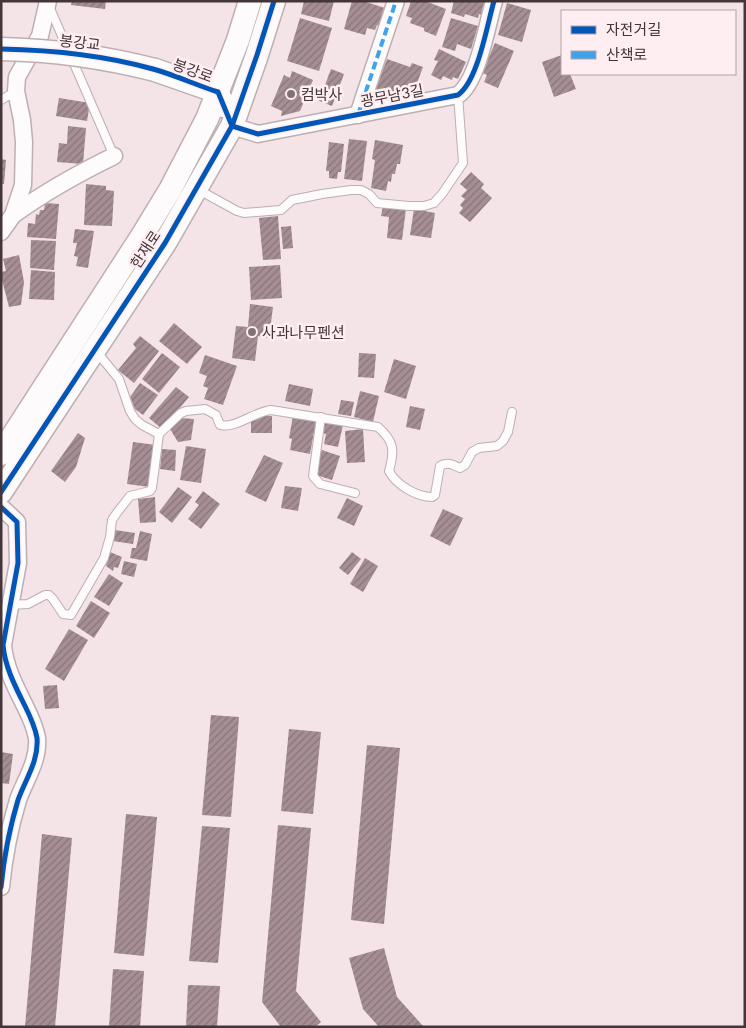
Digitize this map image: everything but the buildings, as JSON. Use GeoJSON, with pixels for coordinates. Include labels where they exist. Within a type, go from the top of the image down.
{"type":"FeatureCollection","features":[{"type":"Feature","properties":{"kind":"street","name":"한재로"},"geometry":{"type":"LineString","coordinates":[[1,454],[142,236],[165,197],[207,119],[238,40],[250,1]]}},
{"type":"Feature","properties":{"kind":"street","name":"한재로"},"geometry":{"type":"LineString","coordinates":[[1,492],[165,243],[232,126],[274,1]]}},
{"type":"Feature","properties":{"kind":"street","name":"광무남3길"},"geometry":{"type":"LineString","coordinates":[[358,114],[396,1]]}},
{"type":"Feature","properties":{"kind":"street"},"geometry":{"type":"LineString","coordinates":[[458,95],[464,91],[475,69],[494,1]]}},
{"type":"Feature","properties":{"kind":"street"},"geometry":{"type":"LineString","coordinates":[[1,232],[13,215],[23,185],[22,120],[17,84],[40,36],[48,2]]}},
{"type":"Feature","properties":{"kind":"street","name":"봉강교"},"geometry":{"type":"LineString","coordinates":[[1,50],[68,52],[100,57],[155,70]]}},
{"type":"Feature","properties":{"kind":"street","name":"봉강로"},"geometry":{"type":"LineString","coordinates":[[155,70],[218,92],[232,126]]}},
{"type":"Feature","properties":{"kind":"street","name":"광무남3길"},"geometry":{"type":"LineString","coordinates":[[232,126],[258,134],[458,95]]}},
{"type":"Feature","properties":{"kind":"street"},"geometry":{"type":"LineString","coordinates":[[13,215],[74,176],[114,156]]}},
{"type":"Feature","properties":{"kind":"street"},"geometry":{"type":"LineString","coordinates":[[1,507],[17,522],[18,563],[3,645],[4,658],[33,723],[37,739],[36,758],[19,799],[5,847],[1,887]]}},
{"type":"Feature","properties":{"kind":"lane"},"geometry":{"type":"LineString","coordinates":[[48,2],[114,156]]}},
{"type":"Feature","properties":{"kind":"lane"},"geometry":{"type":"LineString","coordinates":[[1,100],[17,84]]}},
{"type":"Feature","properties":{"kind":"lane"},"geometry":{"type":"LineString","coordinates":[[196,189],[236,211],[244,213],[281,210],[292,200],[351,190],[360,190],[369,194],[377,203],[410,206],[430,205],[442,194],[463,163],[458,95]]}},
{"type":"Feature","properties":{"kind":"lane"},"geometry":{"type":"LineString","coordinates":[[95,349],[119,380],[130,411],[135,418],[142,425],[159,434]]}},
{"type":"Feature","properties":{"kind":"lane"},"geometry":{"type":"LineString","coordinates":[[9,605],[28,604],[44,595],[49,595],[63,614],[71,615],[104,558],[110,537],[112,520],[130,496],[150,491],[152,488],[159,434],[180,413],[205,409],[216,415],[220,425],[224,426],[232,425],[258,413],[271,410],[378,427],[392,444],[393,458],[389,471],[392,476],[406,488],[426,497],[432,497],[440,466],[451,464],[460,468],[465,465],[472,452],[478,448],[497,446],[503,441],[508,432],[512,412]]}},
{"type":"Feature","properties":{"kind":"lane"},"geometry":{"type":"LineString","coordinates":[[322,418],[313,476],[320,484],[355,493]]}},
{"type":"Feature","properties":{"kind":"marked path"},"geometry":{"type":"LineString","coordinates":[[358,115],[396,1]]}},
{"type":"Feature","properties":{"kind":"cycle path"},"geometry":{"type":"LineString","coordinates":[[1,492],[165,243],[232,126],[274,1]]}},
{"type":"Feature","properties":{"kind":"cycle path"},"geometry":{"type":"LineString","coordinates":[[1,49],[78,54],[115,60],[161,71],[218,92],[232,126],[258,134],[458,95],[465,88],[476,65],[494,1]]}},
{"type":"Feature","properties":{"kind":"cycle path"},"geometry":{"type":"LineString","coordinates":[[1,507],[17,522],[18,563],[3,645],[4,653],[11,676],[29,714],[37,738],[34,762],[18,800],[12,822],[5,854],[1,887]]}},
{"type":"Feature","properties":{"kind":"place","name":"컴박사"},"geometry":{"type":"Point","coordinates":[291,94]}},
{"type":"Feature","properties":{"kind":"place","name":"사과나무펜션"},"geometry":{"type":"Point","coordinates":[252,332]}}]}
